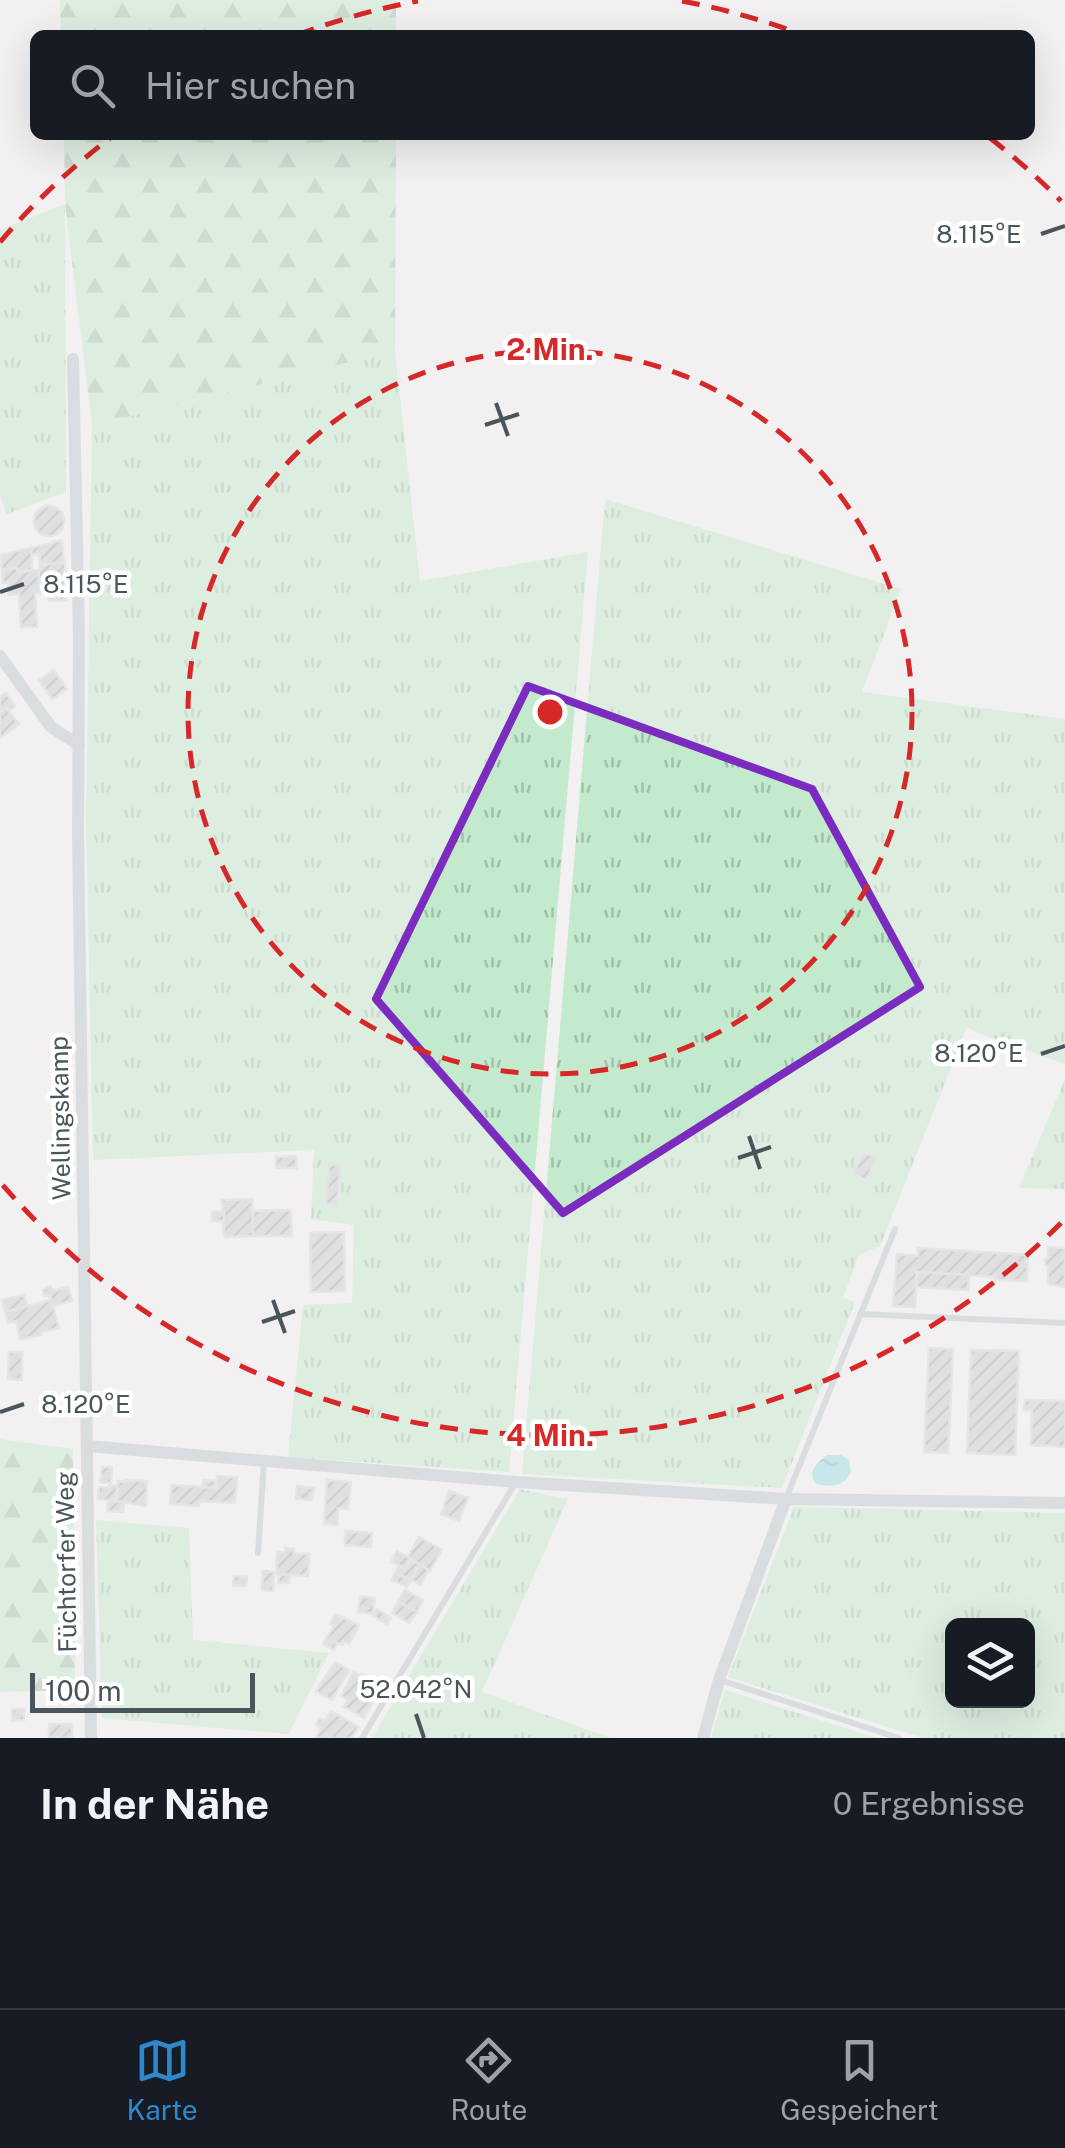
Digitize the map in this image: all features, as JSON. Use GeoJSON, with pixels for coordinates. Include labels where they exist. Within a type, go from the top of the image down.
{"type":"FeatureCollection","features":[{"type":"Feature","properties":{"kind":"street","name":"Wellingskamp"},"geometry":{"type":"LineString","coordinates":[[73,359],[87,1446]]}},
{"type":"Feature","properties":{"kind":"street"},"geometry":{"type":"LineString","coordinates":[[0,656],[51,727],[79,745]]}},
{"type":"Feature","properties":{"kind":"street"},"geometry":{"type":"LineString","coordinates":[[87,1446],[516,1482],[786,1499],[1065,1503]]}},
{"type":"Feature","properties":{"kind":"street","name":"Füchtorfer Weg"},"geometry":{"type":"LineString","coordinates":[[87,1446],[91,1738]]}},
{"type":"Feature","properties":{"kind":"street"},"geometry":{"type":"LineString","coordinates":[[702,1738],[719,1680],[786,1499]]}},
{"type":"Feature","properties":{"kind":"lane"},"geometry":{"type":"LineString","coordinates":[[786,1499],[895,1229]]}},
{"type":"Feature","properties":{"kind":"lane"},"geometry":{"type":"LineString","coordinates":[[860,1314],[1065,1324]]}},
{"type":"Feature","properties":{"kind":"lane"},"geometry":{"type":"LineString","coordinates":[[258,1552],[264,1461]]}},
{"type":"Feature","properties":{"kind":"lane"},"geometry":{"type":"LineString","coordinates":[[362,1738],[516,1482]]}},
{"type":"Feature","properties":{"kind":"lane"},"geometry":{"type":"LineString","coordinates":[[719,1680],[899,1738]]}},
{"type":"Feature","properties":{"kind":"highlighted area"},"geometry":{"type":"Polygon","coordinates":[[[528,686],[812,789],[920,987],[563,1213],[376,999],[528,686]]]}},
{"type":"Feature","properties":{"kind":"green space"},"geometry":{"type":"Polygon","coordinates":[[[60,0],[396,0],[396,30],[61,30],[60,0]]]}},
{"type":"Feature","properties":{"kind":"green space"},"geometry":{"type":"Polygon","coordinates":[[[64,140],[396,140],[395,351],[92,425],[65,204],[64,140]]]}},
{"type":"Feature","properties":{"kind":"green space"},"geometry":{"type":"Polygon","coordinates":[[[65,204],[66,492],[7,514],[0,495],[0,230],[65,204]]]}},
{"type":"Feature","properties":{"kind":"green space"},"geometry":{"type":"Polygon","coordinates":[[[395,351],[420,581],[588,552],[509,1472],[288,1457],[303,1305],[352,1303],[354,1225],[311,1219],[314,1150],[93,1160],[86,819],[92,425],[395,351]]]}},
{"type":"Feature","properties":{"kind":"green space"},"geometry":{"type":"Polygon","coordinates":[[[605,499],[901,589],[862,692],[1065,719],[1065,1064],[967,1027],[880,1246],[859,1255],[843,1298],[855,1302],[782,1488],[522,1474],[605,499]]]}},
{"type":"Feature","properties":{"kind":"green space"},"geometry":{"type":"Polygon","coordinates":[[[1065,1079],[1065,1189],[1019,1188],[1065,1079]]]}},
{"type":"Feature","properties":{"kind":"green space"},"geometry":{"type":"Polygon","coordinates":[[[0,1439],[73,1449],[75,1690],[0,1692],[0,1439]]]}},
{"type":"Feature","properties":{"kind":"green space"},"geometry":{"type":"Polygon","coordinates":[[[520,1489],[568,1499],[482,1692],[611,1738],[372,1738],[520,1489]]]}},
{"type":"Feature","properties":{"kind":"green space"},"geometry":{"type":"Polygon","coordinates":[[[794,1507],[1065,1513],[1065,1738],[923,1738],[728,1677],[794,1507]]]}},
{"type":"Feature","properties":{"kind":"green space"},"geometry":{"type":"Polygon","coordinates":[[[96,1520],[189,1528],[193,1640],[329,1653],[289,1734],[102,1718],[96,1520]]]}},
{"type":"Feature","properties":{"kind":"green space"},"geometry":{"type":"Polygon","coordinates":[[[725,1690],[877,1738],[711,1738],[725,1690]]]}},
{"type":"Feature","properties":{"kind":"water"},"geometry":{"type":"Polygon","coordinates":[[[827,1455],[841,1455],[849,1460],[851,1472],[831,1486],[815,1483],[812,1475],[827,1455]]]}},
{"type":"Feature","properties":{"kind":"building"},"geometry":{"type":"Polygon","coordinates":[[[49,506],[60,510],[64,521],[60,532],[49,536],[38,532],[34,521],[38,510],[49,506]]]}},
{"type":"Feature","properties":{"kind":"building"},"geometry":{"type":"Polygon","coordinates":[[[62,540],[64,563],[40,565],[39,554],[31,556],[31,548],[62,540]]]}},
{"type":"Feature","properties":{"kind":"building"},"geometry":{"type":"Polygon","coordinates":[[[31,548],[32,570],[2,570],[1,555],[31,548]]]}},
{"type":"Feature","properties":{"kind":"building"},"geometry":{"type":"Polygon","coordinates":[[[65,562],[66,591],[40,593],[40,565],[65,562]]]}},
{"type":"Feature","properties":{"kind":"building"},"geometry":{"type":"Polygon","coordinates":[[[17,568],[18,572],[38,570],[37,627],[21,627],[19,594],[9,595],[8,582],[3,583],[2,570],[17,568]]]}},
{"type":"Feature","properties":{"kind":"building"},"geometry":{"type":"Polygon","coordinates":[[[65,591],[66,600],[49,601],[48,593],[65,591]]]}},
{"type":"Feature","properties":{"kind":"building"},"geometry":{"type":"Polygon","coordinates":[[[54,670],[67,689],[52,699],[39,680],[54,670]]]}},
{"type":"Feature","properties":{"kind":"building"},"geometry":{"type":"Polygon","coordinates":[[[6,693],[15,706],[0,712],[0,697],[6,693]]]}},
{"type":"Feature","properties":{"kind":"building"},"geometry":{"type":"Polygon","coordinates":[[[6,708],[19,724],[0,738],[0,712],[6,708]]]}},
{"type":"Feature","properties":{"kind":"building"},"geometry":{"type":"Polygon","coordinates":[[[863,1152],[876,1157],[867,1180],[853,1175],[863,1152]]]}},
{"type":"Feature","properties":{"kind":"building"},"geometry":{"type":"Polygon","coordinates":[[[296,1156],[297,1168],[276,1168],[276,1157],[296,1156]]]}},
{"type":"Feature","properties":{"kind":"building"},"geometry":{"type":"Polygon","coordinates":[[[329,1164],[341,1165],[337,1206],[326,1205],[329,1164]]]}},
{"type":"Feature","properties":{"kind":"building"},"geometry":{"type":"Polygon","coordinates":[[[252,1199],[253,1236],[224,1237],[222,1200],[252,1199]]]}},
{"type":"Feature","properties":{"kind":"building"},"geometry":{"type":"Polygon","coordinates":[[[291,1210],[292,1236],[253,1236],[253,1211],[291,1210]]]}},
{"type":"Feature","properties":{"kind":"building"},"geometry":{"type":"Polygon","coordinates":[[[212,1212],[224,1212],[224,1221],[212,1221],[212,1212]]]}},
{"type":"Feature","properties":{"kind":"building"},"geometry":{"type":"Polygon","coordinates":[[[344,1232],[345,1291],[311,1292],[310,1233],[344,1232]]]}},
{"type":"Feature","properties":{"kind":"building"},"geometry":{"type":"Polygon","coordinates":[[[1048,1247],[1065,1248],[1065,1287],[1048,1284],[1048,1247]]]}},
{"type":"Feature","properties":{"kind":"building"},"geometry":{"type":"Polygon","coordinates":[[[918,1248],[1028,1255],[1027,1281],[917,1272],[915,1307],[893,1306],[897,1254],[918,1256],[918,1248]]]}},
{"type":"Feature","properties":{"kind":"building"},"geometry":{"type":"Polygon","coordinates":[[[917,1272],[969,1275],[968,1290],[916,1287],[917,1272]]]}},
{"type":"Feature","properties":{"kind":"building"},"geometry":{"type":"Polygon","coordinates":[[[50,1286],[53,1291],[68,1287],[72,1301],[53,1306],[59,1328],[20,1339],[16,1321],[8,1323],[5,1312],[51,1300],[43,1290],[50,1286]]]}},
{"type":"Feature","properties":{"kind":"building"},"geometry":{"type":"Polygon","coordinates":[[[24,1295],[27,1306],[5,1312],[2,1300],[24,1295]]]}},
{"type":"Feature","properties":{"kind":"building"},"geometry":{"type":"Polygon","coordinates":[[[929,1348],[953,1349],[948,1453],[924,1452],[929,1348]]]}},
{"type":"Feature","properties":{"kind":"building"},"geometry":{"type":"Polygon","coordinates":[[[971,1350],[1019,1351],[1015,1455],[967,1453],[971,1350]]]}},
{"type":"Feature","properties":{"kind":"building"},"geometry":{"type":"Polygon","coordinates":[[[9,1352],[22,1352],[22,1380],[8,1379],[9,1352]]]}},
{"type":"Feature","properties":{"kind":"building"},"geometry":{"type":"Polygon","coordinates":[[[1025,1400],[1065,1401],[1065,1447],[1031,1445],[1032,1410],[1024,1410],[1025,1400]]]}},
{"type":"Feature","properties":{"kind":"building"},"geometry":{"type":"Polygon","coordinates":[[[102,1467],[112,1467],[111,1483],[100,1482],[102,1467]]]}},
{"type":"Feature","properties":{"kind":"building"},"geometry":{"type":"Polygon","coordinates":[[[217,1476],[237,1477],[235,1503],[170,1504],[172,1485],[216,1488],[217,1476]]]}},
{"type":"Feature","properties":{"kind":"building"},"geometry":{"type":"Polygon","coordinates":[[[203,1480],[216,1481],[216,1488],[202,1487],[203,1480]]]}},
{"type":"Feature","properties":{"kind":"building"},"geometry":{"type":"Polygon","coordinates":[[[327,1480],[351,1482],[348,1509],[338,1508],[337,1525],[324,1524],[327,1480]]]}},
{"type":"Feature","properties":{"kind":"building"},"geometry":{"type":"Polygon","coordinates":[[[118,1481],[147,1481],[146,1506],[116,1501],[118,1481]]]}},
{"type":"Feature","properties":{"kind":"building"},"geometry":{"type":"Polygon","coordinates":[[[117,1486],[116,1501],[98,1499],[99,1487],[117,1486]]]}},
{"type":"Feature","properties":{"kind":"building"},"geometry":{"type":"Polygon","coordinates":[[[297,1486],[314,1488],[312,1500],[296,1499],[297,1486]]]}},
{"type":"Feature","properties":{"kind":"building"},"geometry":{"type":"Polygon","coordinates":[[[449,1491],[468,1498],[459,1521],[441,1514],[449,1491]]]}},
{"type":"Feature","properties":{"kind":"building"},"geometry":{"type":"Polygon","coordinates":[[[108,1501],[124,1502],[123,1512],[107,1511],[108,1501]]]}},
{"type":"Feature","properties":{"kind":"building"},"geometry":{"type":"Polygon","coordinates":[[[345,1531],[372,1533],[371,1547],[345,1545],[345,1531]]]}},
{"type":"Feature","properties":{"kind":"building"},"geometry":{"type":"Polygon","coordinates":[[[419,1537],[442,1550],[430,1571],[410,1559],[405,1569],[391,1562],[397,1551],[408,1557],[419,1537]]]}},
{"type":"Feature","properties":{"kind":"building"},"geometry":{"type":"Polygon","coordinates":[[[285,1548],[309,1554],[308,1576],[276,1574],[277,1552],[285,1553],[285,1548]]]}},
{"type":"Feature","properties":{"kind":"building"},"geometry":{"type":"Polygon","coordinates":[[[410,1559],[419,1564],[411,1580],[395,1573],[399,1565],[405,1569],[410,1559]]]}},
{"type":"Feature","properties":{"kind":"building"},"geometry":{"type":"Polygon","coordinates":[[[419,1564],[428,1570],[421,1585],[411,1580],[419,1564]]]}},
{"type":"Feature","properties":{"kind":"building"},"geometry":{"type":"Polygon","coordinates":[[[263,1571],[274,1572],[273,1591],[262,1590],[263,1571]]]}},
{"type":"Feature","properties":{"kind":"building"},"geometry":{"type":"Polygon","coordinates":[[[395,1573],[411,1580],[407,1587],[392,1580],[395,1573]]]}},
{"type":"Feature","properties":{"kind":"building"},"geometry":{"type":"Polygon","coordinates":[[[279,1574],[290,1575],[289,1583],[278,1583],[279,1574]]]}},
{"type":"Feature","properties":{"kind":"building"},"geometry":{"type":"Polygon","coordinates":[[[234,1576],[247,1577],[246,1586],[233,1585],[234,1576]]]}},
{"type":"Feature","properties":{"kind":"building"},"geometry":{"type":"Polygon","coordinates":[[[405,1590],[423,1600],[417,1612],[398,1602],[405,1590]]]}},
{"type":"Feature","properties":{"kind":"building"},"geometry":{"type":"Polygon","coordinates":[[[360,1596],[375,1598],[373,1614],[358,1612],[360,1596]]]}},
{"type":"Feature","properties":{"kind":"building"},"geometry":{"type":"Polygon","coordinates":[[[398,1602],[417,1612],[409,1623],[392,1613],[398,1602]]]}},
{"type":"Feature","properties":{"kind":"building"},"geometry":{"type":"Polygon","coordinates":[[[377,1609],[391,1618],[387,1624],[373,1616],[377,1609]]]}},
{"type":"Feature","properties":{"kind":"building"},"geometry":{"type":"Polygon","coordinates":[[[335,1614],[359,1625],[349,1644],[337,1643],[334,1650],[323,1644],[334,1626],[330,1624],[335,1614]]]}},
{"type":"Feature","properties":{"kind":"building"},"geometry":{"type":"Polygon","coordinates":[[[335,1662],[349,1670],[332,1700],[316,1691],[335,1662]]]}},
{"type":"Feature","properties":{"kind":"building"},"geometry":{"type":"Polygon","coordinates":[[[354,1672],[382,1685],[364,1718],[344,1707],[348,1700],[341,1696],[354,1672]]]}},
{"type":"Feature","properties":{"kind":"building"},"geometry":{"type":"Polygon","coordinates":[[[12,1709],[24,1709],[24,1720],[12,1721],[12,1709]]]}},
{"type":"Feature","properties":{"kind":"building"},"geometry":{"type":"Polygon","coordinates":[[[331,1711],[359,1727],[352,1738],[316,1738],[321,1728],[316,1725],[319,1718],[325,1721],[331,1711]]]}},
{"type":"Feature","properties":{"kind":"building"},"geometry":{"type":"Polygon","coordinates":[[[49,1724],[72,1724],[72,1738],[49,1738],[49,1724]]]}}]}
